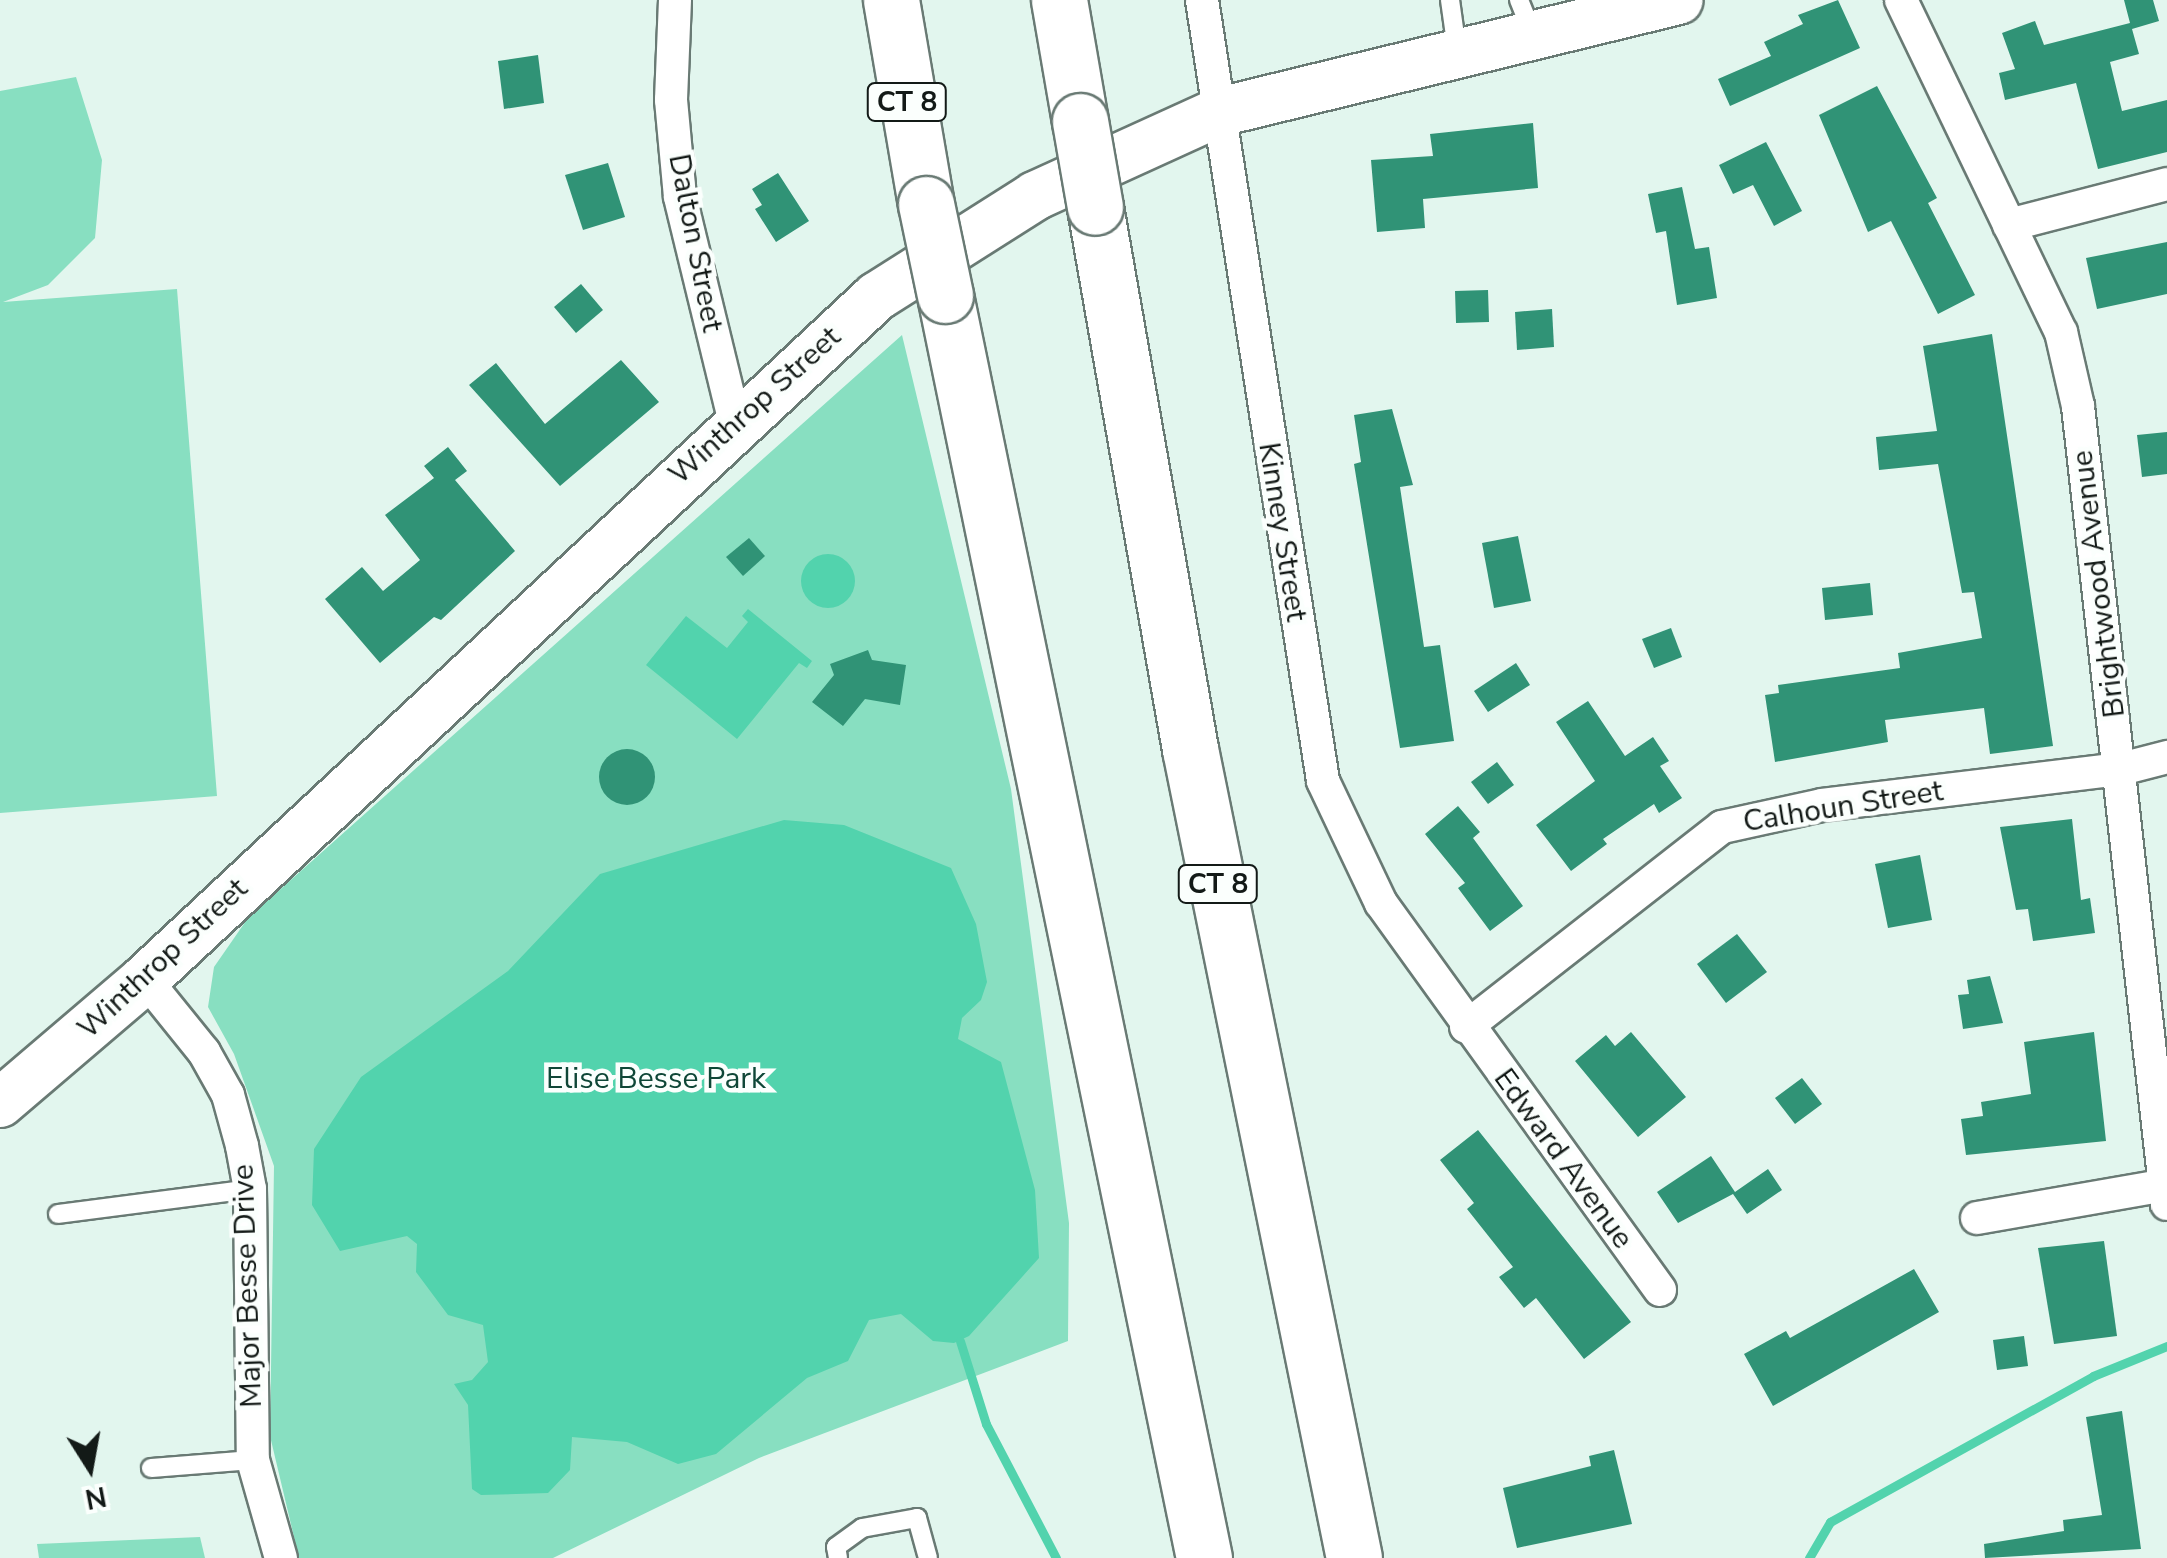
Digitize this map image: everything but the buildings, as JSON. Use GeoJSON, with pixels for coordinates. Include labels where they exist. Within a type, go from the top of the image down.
{"type":"FeatureCollection","features":[{"type":"Feature","properties":{"kind":"highway"},"geometry":{"type":"LineString","coordinates":[[877,0],[912,139]]}},
{"type":"Feature","properties":{"kind":"highway","name":"CT 8"},"geometry":{"type":"LineString","coordinates":[[891,0],[912,139],[1204,1558]]}},
{"type":"Feature","properties":{"kind":"highway","name":"CT 8"},"geometry":{"type":"LineString","coordinates":[[1059,0],[1190,748],[1354,1558]]}},
{"type":"Feature","properties":{"kind":"street","name":"Dalton Street"},"geometry":{"type":"LineString","coordinates":[[675,0],[671,100],[680,196],[735,423]]}},
{"type":"Feature","properties":{"kind":"street","name":"Kinney Street"},"geometry":{"type":"LineString","coordinates":[[1202,0],[1322,781],[1381,903],[1466,1027]]}},
{"type":"Feature","properties":{"kind":"street","name":"Winthrop Street"},"geometry":{"type":"LineString","coordinates":[[0,1103],[144,979],[735,423],[876,297],[1035,196],[1219,112],[1458,56],[1527,19],[1680,0]]}},
{"type":"Feature","properties":{"kind":"street","name":"Brightwood Avenue"},"geometry":{"type":"LineString","coordinates":[[1902,0],[2061,332],[2078,406],[2166,1191]]}},
{"type":"Feature","properties":{"kind":"street"},"geometry":{"type":"LineString","coordinates":[[2009,225],[2167,184]]}},
{"type":"Feature","properties":{"kind":"street","name":"Calhoun Street"},"geometry":{"type":"LineString","coordinates":[[1466,1027],[1722,827],[1822,805],[2120,769],[2167,757]]}},
{"type":"Feature","properties":{"kind":"street","name":"Major Besse Drive"},"geometry":{"type":"LineString","coordinates":[[144,979],[204,1052],[228,1096],[250,1188],[253,1460],[281,1558]]}},
{"type":"Feature","properties":{"kind":"street","name":"Edward Avenue"},"geometry":{"type":"LineString","coordinates":[[1466,1027],[1660,1290]]}},
{"type":"Feature","properties":{"kind":"street"},"geometry":{"type":"LineString","coordinates":[[1977,1218],[2166,1191]]}},
{"type":"Feature","properties":{"kind":"lane"},"geometry":{"type":"LineString","coordinates":[[1450,0],[1458,56]]}},
{"type":"Feature","properties":{"kind":"lane"},"geometry":{"type":"LineString","coordinates":[[58,1214],[250,1188]]}},
{"type":"Feature","properties":{"kind":"lane"},"geometry":{"type":"LineString","coordinates":[[151,1468],[253,1460]]}},
{"type":"Feature","properties":{"kind":"lane"},"geometry":{"type":"LineString","coordinates":[[838,1558],[836,1547],[862,1528],[918,1518],[928,1558]]}},
{"type":"Feature","properties":{"kind":"green space"},"geometry":{"type":"Polygon","coordinates":[[[76,77],[102,160],[95,238],[48,285],[3,302],[177,289],[217,796],[0,813],[0,91],[76,77]]]}},
{"type":"Feature","properties":{"kind":"green space","name":"Elise Besse Park"},"geometry":{"type":"Polygon","coordinates":[[[902,335],[1011,789],[1069,1223],[1068,1341],[759,1458],[553,1558],[299,1558],[270,1436],[274,1166],[234,1054],[208,1007],[214,967],[248,918],[902,335]]]}},
{"type":"Feature","properties":{"kind":"green space"},"geometry":{"type":"Polygon","coordinates":[[[200,1537],[205,1558],[39,1558],[37,1544],[200,1537]]]}},
{"type":"Feature","properties":{"kind":"shaded area"},"geometry":{"type":"Polygon","coordinates":[[[828,554],[847,562],[855,581],[847,600],[828,608],[809,600],[801,581],[809,562],[828,554]]]}},
{"type":"Feature","properties":{"kind":"shaded area"},"geometry":{"type":"Polygon","coordinates":[[[748,609],[812,661],[807,668],[799,663],[737,739],[646,665],[686,616],[727,648],[748,622],[742,616],[748,609]]]}},
{"type":"Feature","properties":{"kind":"shaded area"},"geometry":{"type":"Polygon","coordinates":[[[784,820],[844,825],[951,868],[976,924],[987,982],[981,1000],[962,1018],[958,1039],[1001,1062],[1035,1190],[1039,1258],[969,1336],[954,1343],[933,1341],[901,1314],[869,1320],[848,1361],[807,1378],[716,1454],[678,1464],[627,1442],[572,1437],[570,1470],[548,1493],[481,1495],[472,1489],[468,1405],[454,1384],[472,1380],[488,1362],[483,1325],[448,1315],[416,1272],[417,1244],[407,1236],[340,1251],[312,1205],[314,1149],[361,1077],[508,971],[600,874],[784,820]]]}},
{"type":"Feature","properties":{"kind":"waterway"},"geometry":{"type":"LineString","coordinates":[[960,1341],[986,1424],[1056,1558]]}},
{"type":"Feature","properties":{"kind":"waterway"},"geometry":{"type":"LineString","coordinates":[[1809,1558],[1830,1522],[2093,1376],[2167,1346]]}}]}
